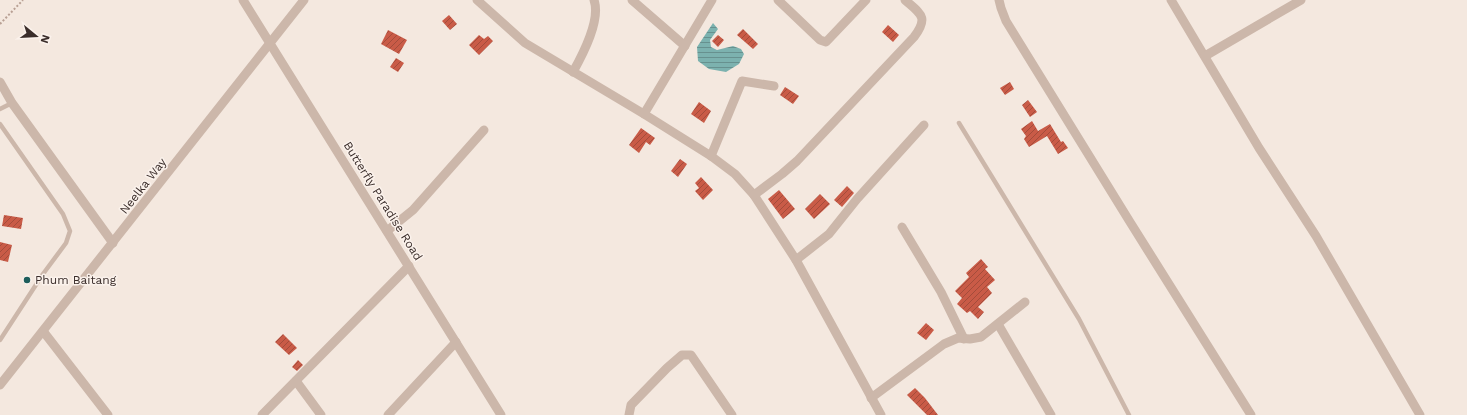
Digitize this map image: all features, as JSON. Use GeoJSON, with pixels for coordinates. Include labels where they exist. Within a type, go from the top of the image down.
{"type":"FeatureCollection","features":[{"type":"Feature","properties":{"kind":"street","name":"Butterfly Paradise Road"},"geometry":{"type":"LineString","coordinates":[[243,0],[501,415]]}},
{"type":"Feature","properties":{"kind":"street","name":"Neelka Way"},"geometry":{"type":"LineString","coordinates":[[0,385],[304,0]]}},
{"type":"Feature","properties":{"kind":"street"},"geometry":{"type":"LineString","coordinates":[[477,0],[525,43],[644,114],[711,156],[734,174],[754,195],[796,260],[871,398],[882,415]]}},
{"type":"Feature","properties":{"kind":"street"},"geometry":{"type":"LineString","coordinates":[[573,72],[589,39],[593,25],[594,0]]}},
{"type":"Feature","properties":{"kind":"street"},"geometry":{"type":"LineString","coordinates":[[632,0],[685,46]]}},
{"type":"Feature","properties":{"kind":"street"},"geometry":{"type":"LineString","coordinates":[[644,114],[664,78],[712,0]]}},
{"type":"Feature","properties":{"kind":"street"},"geometry":{"type":"LineString","coordinates":[[778,0],[820,40],[824,42],[828,40],[866,0]]}},
{"type":"Feature","properties":{"kind":"street"},"geometry":{"type":"LineString","coordinates":[[754,195],[797,161],[914,37],[923,23],[922,18],[919,13],[905,0]]}},
{"type":"Feature","properties":{"kind":"street"},"geometry":{"type":"LineString","coordinates":[[999,0],[1006,21],[1251,415]]}},
{"type":"Feature","properties":{"kind":"street"},"geometry":{"type":"LineString","coordinates":[[1171,0],[1259,148],[1316,236],[1420,415]]}},
{"type":"Feature","properties":{"kind":"street"},"geometry":{"type":"LineString","coordinates":[[1205,56],[1301,0]]}},
{"type":"Feature","properties":{"kind":"street"},"geometry":{"type":"LineString","coordinates":[[711,156],[742,81],[774,86]]}},
{"type":"Feature","properties":{"kind":"street"},"geometry":{"type":"LineString","coordinates":[[0,82],[12,103],[113,243]]}},
{"type":"Feature","properties":{"kind":"street"},"geometry":{"type":"LineString","coordinates":[[796,260],[829,234],[860,195],[924,125]]}},
{"type":"Feature","properties":{"kind":"street"},"geometry":{"type":"LineString","coordinates":[[387,231],[413,210],[484,130]]}},
{"type":"Feature","properties":{"kind":"street"},"geometry":{"type":"LineString","coordinates":[[902,226],[941,292],[964,338]]}},
{"type":"Feature","properties":{"kind":"street"},"geometry":{"type":"LineString","coordinates":[[262,415],[409,266]]}},
{"type":"Feature","properties":{"kind":"street"},"geometry":{"type":"LineString","coordinates":[[871,398],[944,344],[953,340],[964,338],[970,340],[981,337],[1025,302]]}},
{"type":"Feature","properties":{"kind":"street"},"geometry":{"type":"LineString","coordinates":[[998,324],[1051,415]]}},
{"type":"Feature","properties":{"kind":"street"},"geometry":{"type":"LineString","coordinates":[[43,331],[108,415]]}},
{"type":"Feature","properties":{"kind":"street"},"geometry":{"type":"LineString","coordinates":[[388,415],[456,342]]}},
{"type":"Feature","properties":{"kind":"street"},"geometry":{"type":"LineString","coordinates":[[637,415],[629,415],[631,405],[667,368],[682,355],[686,354],[691,355],[732,415]]}},
{"type":"Feature","properties":{"kind":"street"},"geometry":{"type":"LineString","coordinates":[[296,381],[321,415]]}},
{"type":"Feature","properties":{"kind":"lane"},"geometry":{"type":"LineString","coordinates":[[0,109],[12,103]]}},
{"type":"Feature","properties":{"kind":"lane"},"geometry":{"type":"LineString","coordinates":[[959,123],[1079,319],[1129,415]]}},
{"type":"Feature","properties":{"kind":"lane"},"geometry":{"type":"LineString","coordinates":[[0,124],[63,214],[70,231],[66,243],[43,274],[0,340]]}},
{"type":"Feature","properties":{"kind":"path"},"geometry":{"type":"LineString","coordinates":[[0,24],[23,0]]}},
{"type":"Feature","properties":{"kind":"water"},"geometry":{"type":"Polygon","coordinates":[[[713,23],[718,29],[710,40],[711,47],[717,50],[733,46],[741,49],[744,54],[739,64],[726,72],[709,69],[698,61],[697,47],[713,23]]]}},
{"type":"Feature","properties":{"kind":"building"},"geometry":{"type":"Polygon","coordinates":[[[449,15],[457,24],[450,30],[442,21],[449,15]]]}},
{"type":"Feature","properties":{"kind":"building"},"geometry":{"type":"Polygon","coordinates":[[[888,25],[899,35],[893,42],[882,32],[888,25]]]}},
{"type":"Feature","properties":{"kind":"building"},"geometry":{"type":"Polygon","coordinates":[[[743,29],[758,44],[753,49],[737,35],[743,29]]]}},
{"type":"Feature","properties":{"kind":"building"},"geometry":{"type":"Polygon","coordinates":[[[388,30],[407,40],[399,54],[381,44],[388,30]]]}},
{"type":"Feature","properties":{"kind":"building"},"geometry":{"type":"Polygon","coordinates":[[[479,35],[484,39],[488,36],[493,41],[479,55],[469,45],[479,35]]]}},
{"type":"Feature","properties":{"kind":"building"},"geometry":{"type":"Polygon","coordinates":[[[718,35],[724,40],[718,47],[712,41],[718,35]]]}},
{"type":"Feature","properties":{"kind":"building"},"geometry":{"type":"Polygon","coordinates":[[[396,58],[404,63],[398,72],[390,67],[396,58]]]}},
{"type":"Feature","properties":{"kind":"building"},"geometry":{"type":"Polygon","coordinates":[[[1010,82],[1014,89],[1005,95],[1000,88],[1010,82]]]}},
{"type":"Feature","properties":{"kind":"building"},"geometry":{"type":"Polygon","coordinates":[[[785,87],[799,96],[793,104],[780,95],[785,87]]]}},
{"type":"Feature","properties":{"kind":"building"},"geometry":{"type":"Polygon","coordinates":[[[1028,100],[1037,112],[1030,117],[1022,105],[1028,100]]]}},
{"type":"Feature","properties":{"kind":"building"},"geometry":{"type":"Polygon","coordinates":[[[699,102],[711,111],[704,123],[691,114],[699,102]]]}},
{"type":"Feature","properties":{"kind":"building"},"geometry":{"type":"Polygon","coordinates":[[[1032,121],[1038,131],[1050,124],[1061,142],[1063,141],[1068,148],[1058,154],[1047,136],[1029,147],[1024,139],[1026,136],[1021,129],[1032,121]]]}},
{"type":"Feature","properties":{"kind":"building"},"geometry":{"type":"Polygon","coordinates":[[[641,128],[655,138],[650,145],[646,142],[639,153],[629,145],[641,128]]]}},
{"type":"Feature","properties":{"kind":"building"},"geometry":{"type":"Polygon","coordinates":[[[680,159],[687,164],[678,177],[671,171],[680,159]]]}},
{"type":"Feature","properties":{"kind":"building"},"geometry":{"type":"Polygon","coordinates":[[[701,177],[713,190],[703,200],[695,191],[699,188],[695,183],[701,177]]]}},
{"type":"Feature","properties":{"kind":"building"},"geometry":{"type":"Polygon","coordinates":[[[847,186],[854,193],[842,207],[834,200],[847,186]]]}},
{"type":"Feature","properties":{"kind":"building"},"geometry":{"type":"Polygon","coordinates":[[[779,190],[795,209],[783,219],[768,199],[779,190]]]}},
{"type":"Feature","properties":{"kind":"building"},"geometry":{"type":"Polygon","coordinates":[[[820,194],[830,204],[814,219],[805,209],[820,194]]]}},
{"type":"Feature","properties":{"kind":"building"},"geometry":{"type":"Polygon","coordinates":[[[4,215],[23,218],[21,229],[2,226],[4,215]]]}},
{"type":"Feature","properties":{"kind":"building"},"geometry":{"type":"Polygon","coordinates":[[[0,242],[12,245],[8,262],[0,260],[0,242]]]}},
{"type":"Feature","properties":{"kind":"building"},"geometry":{"type":"Polygon","coordinates":[[[981,259],[988,267],[985,269],[995,280],[987,287],[992,293],[978,307],[984,312],[978,319],[970,311],[967,313],[957,304],[962,298],[955,291],[969,277],[966,273],[981,259]]]}},
{"type":"Feature","properties":{"kind":"building"},"geometry":{"type":"Polygon","coordinates":[[[926,323],[934,330],[926,340],[917,333],[926,323]]]}},
{"type":"Feature","properties":{"kind":"building"},"geometry":{"type":"Polygon","coordinates":[[[283,334],[297,348],[289,355],[275,342],[283,334]]]}},
{"type":"Feature","properties":{"kind":"building"},"geometry":{"type":"Polygon","coordinates":[[[298,360],[303,365],[297,371],[292,367],[298,360]]]}},
{"type":"Feature","properties":{"kind":"building"},"geometry":{"type":"Polygon","coordinates":[[[915,388],[938,415],[927,415],[907,395],[915,388]]]}},
{"type":"Feature","properties":{"kind":"place","name":"Phum Baitang"},"geometry":{"type":"Point","coordinates":[27,280]}}]}
